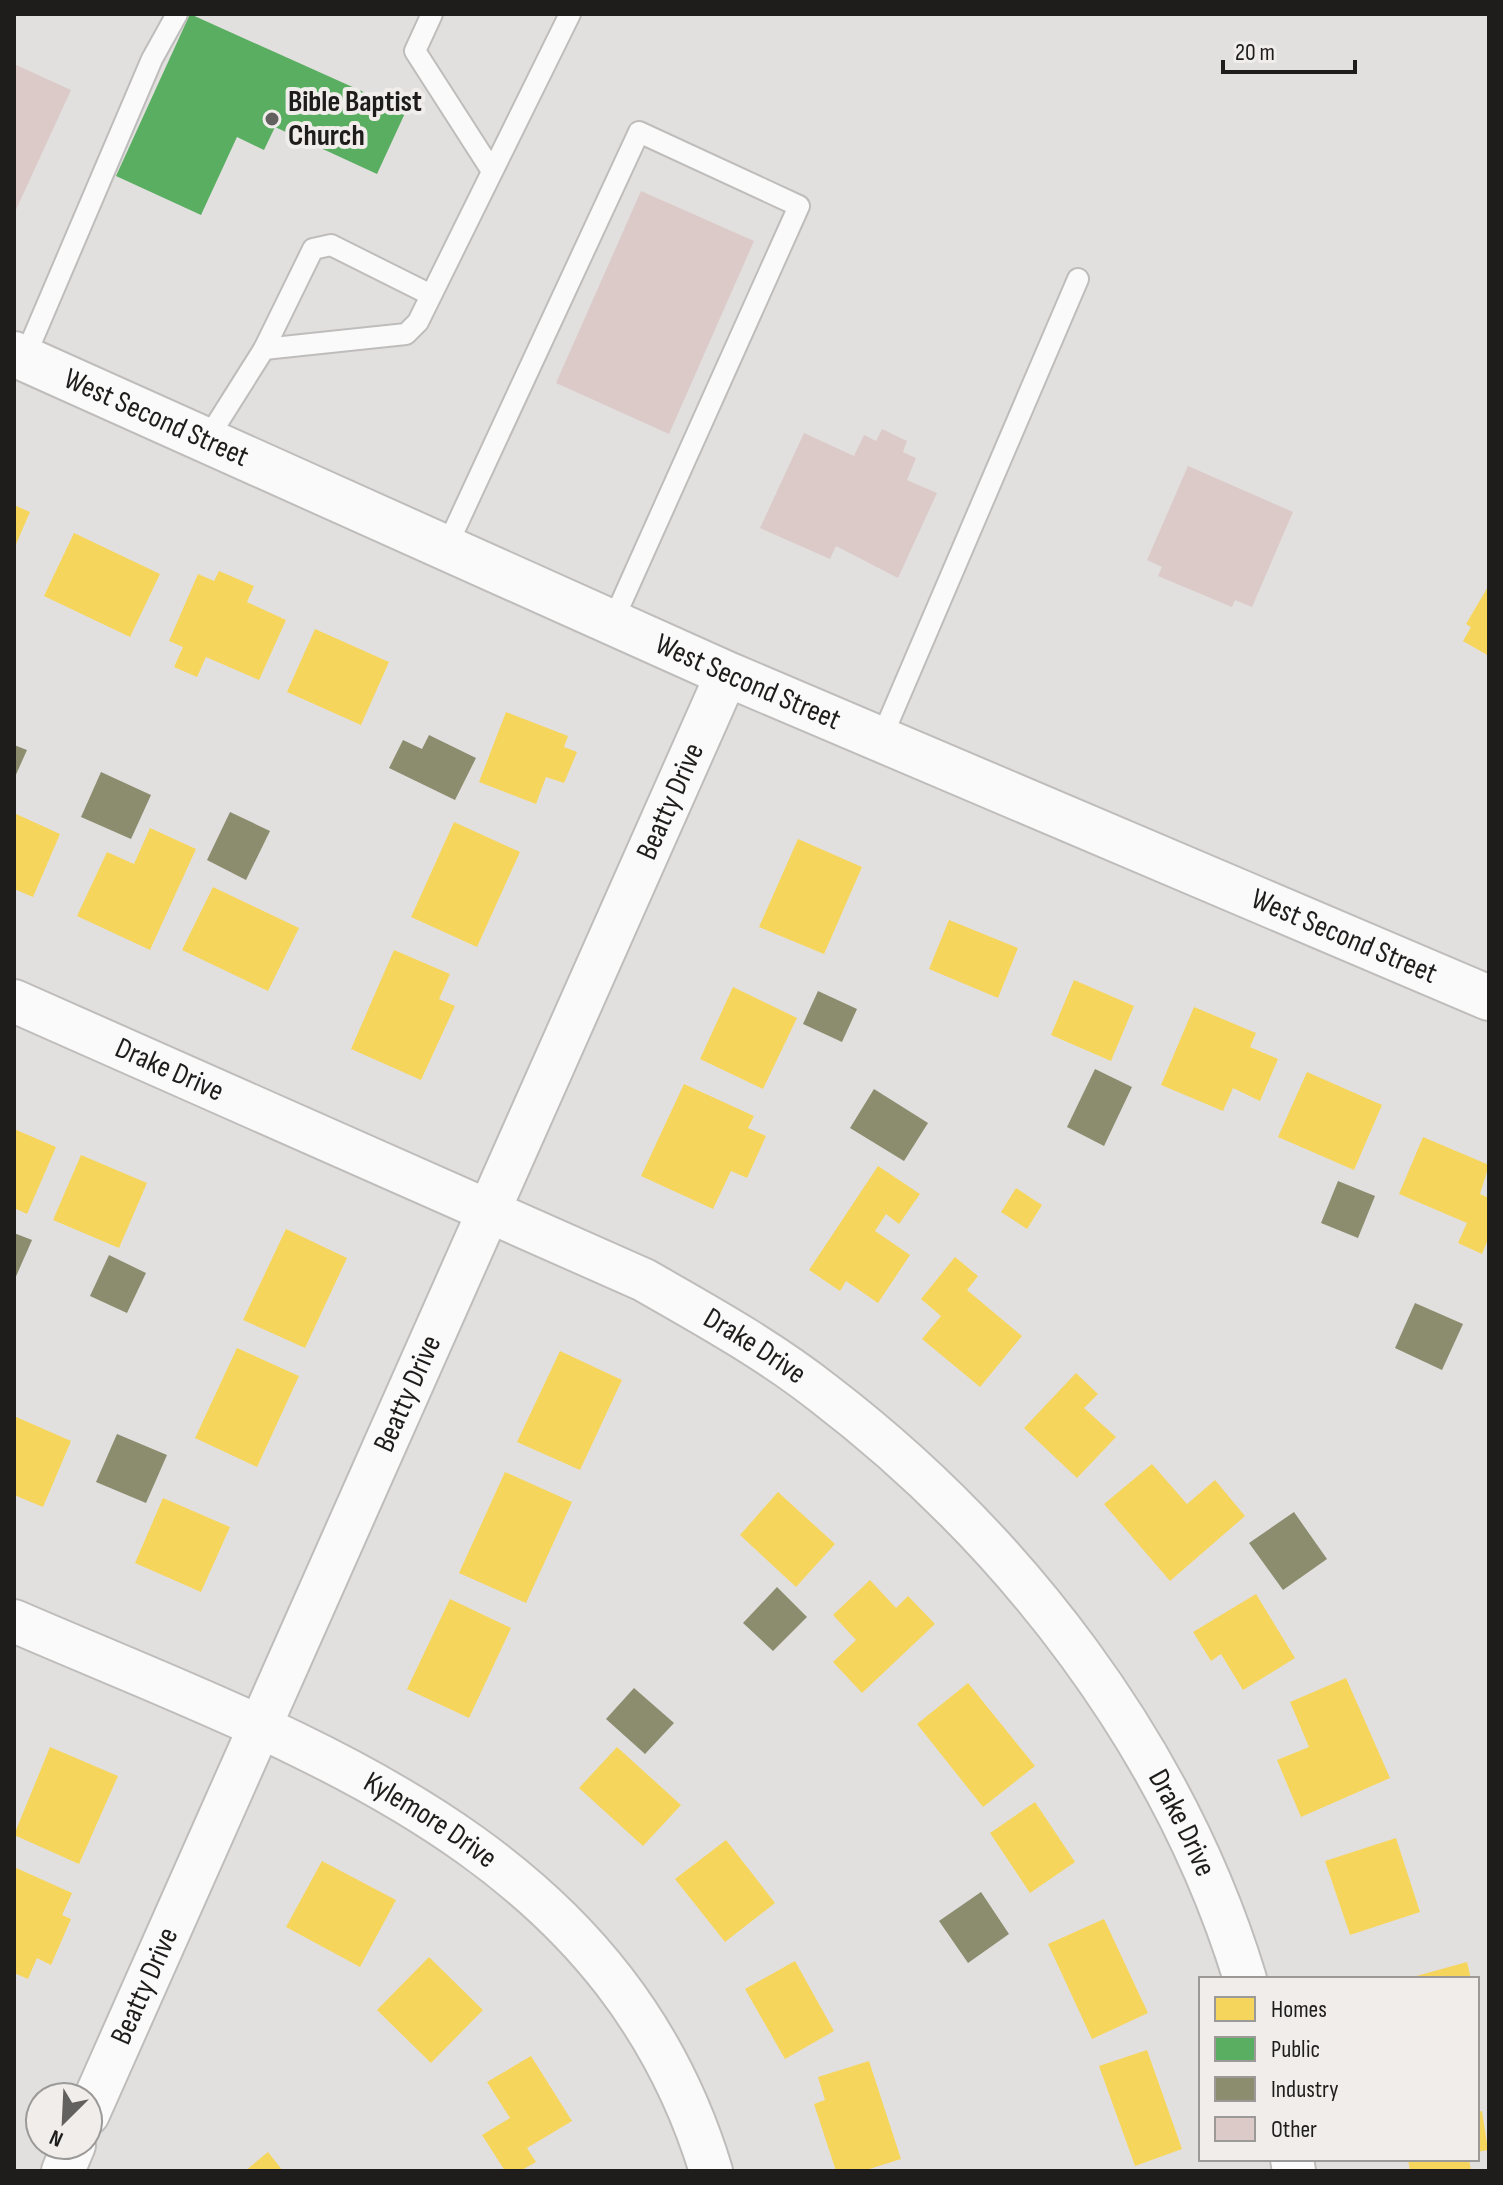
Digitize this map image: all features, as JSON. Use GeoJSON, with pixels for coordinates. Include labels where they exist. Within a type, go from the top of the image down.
{"type":"FeatureCollection","features":[{"type":"Feature","properties":{"kind":"main road","name":"West Second Street"},"geometry":{"type":"LineString","coordinates":[[19,356],[727,674],[1489,998]]}},
{"type":"Feature","properties":{"kind":"street","name":"Beatty Drive"},"geometry":{"type":"LineString","coordinates":[[103,2081],[727,674]]}},
{"type":"Feature","properties":{"kind":"street","name":"Drake Drive"},"geometry":{"type":"LineString","coordinates":[[14,1001],[644,1280],[734,1331],[870,1429],[961,1515],[1053,1619],[1090,1667],[1155,1769],[1206,1872],[1244,1977]]}},
{"type":"Feature","properties":{"kind":"street","name":"Kylemore Drive"},"geometry":{"type":"LineString","coordinates":[[14,1621],[259,1728],[381,1787],[446,1825],[515,1877],[578,1936],[625,1993],[668,2065],[702,2140],[711,2171]]}},
{"type":"Feature","properties":{"kind":"lane"},"geometry":{"type":"LineString","coordinates":[[19,356],[145,73],[177,14]]}},
{"type":"Feature","properties":{"kind":"lane"},"geometry":{"type":"LineString","coordinates":[[432,14],[415,51],[492,171]]}},
{"type":"Feature","properties":{"kind":"lane"},"geometry":{"type":"LineString","coordinates":[[264,349],[406,334],[418,322],[570,14]]}},
{"type":"Feature","properties":{"kind":"lane"},"geometry":{"type":"LineString","coordinates":[[446,548],[639,132],[799,206],[612,623]]}},
{"type":"Feature","properties":{"kind":"lane"},"geometry":{"type":"LineString","coordinates":[[206,441],[264,349],[313,249],[331,245],[431,295]]}},
{"type":"Feature","properties":{"kind":"lane"},"geometry":{"type":"LineString","coordinates":[[881,739],[1078,279]]}},
{"type":"Feature","properties":{"kind":"building: Homes"},"geometry":{"type":"Polygon","coordinates":[[[14,505],[30,512],[14,549],[14,505]]]}},
{"type":"Feature","properties":{"kind":"building: Homes"},"geometry":{"type":"Polygon","coordinates":[[[74,533],[160,574],[130,637],[44,596],[74,533]]]}},
{"type":"Feature","properties":{"kind":"building: Homes"},"geometry":{"type":"Polygon","coordinates":[[[219,571],[254,586],[247,602],[286,620],[259,680],[206,657],[197,677],[174,667],[183,647],[169,641],[198,574],[214,581],[219,571]]]}},
{"type":"Feature","properties":{"kind":"building: Homes"},"geometry":{"type":"Polygon","coordinates":[[[1489,585],[1489,656],[1463,641],[1471,627],[1466,624],[1489,585]]]}},
{"type":"Feature","properties":{"kind":"building: Homes"},"geometry":{"type":"Polygon","coordinates":[[[315,629],[389,662],[361,725],[287,692],[315,629]]]}},
{"type":"Feature","properties":{"kind":"building: Homes"},"geometry":{"type":"Polygon","coordinates":[[[506,712],[568,736],[564,747],[577,752],[564,783],[546,777],[536,804],[479,782],[506,712]]]}},
{"type":"Feature","properties":{"kind":"building: Homes"},"geometry":{"type":"Polygon","coordinates":[[[14,813],[60,834],[33,897],[14,889],[14,813]]]}},
{"type":"Feature","properties":{"kind":"building: Homes"},"geometry":{"type":"Polygon","coordinates":[[[454,822],[520,852],[477,947],[411,917],[454,822]]]}},
{"type":"Feature","properties":{"kind":"building: Homes"},"geometry":{"type":"Polygon","coordinates":[[[150,828],[196,849],[150,950],[77,916],[107,852],[134,864],[150,828]]]}},
{"type":"Feature","properties":{"kind":"building: Homes"},"geometry":{"type":"Polygon","coordinates":[[[798,839],[862,867],[824,954],[759,927],[798,839]]]}},
{"type":"Feature","properties":{"kind":"building: Homes"},"geometry":{"type":"Polygon","coordinates":[[[213,887],[299,928],[268,991],[182,950],[213,887]]]}},
{"type":"Feature","properties":{"kind":"building: Homes"},"geometry":{"type":"Polygon","coordinates":[[[949,920],[1018,948],[998,998],[929,969],[949,920]]]}},
{"type":"Feature","properties":{"kind":"building: Homes"},"geometry":{"type":"Polygon","coordinates":[[[394,950],[450,974],[439,999],[455,1006],[421,1080],[351,1049],[394,950]]]}},
{"type":"Feature","properties":{"kind":"building: Homes"},"geometry":{"type":"Polygon","coordinates":[[[1074,980],[1134,1006],[1111,1061],[1051,1035],[1074,980]]]}},
{"type":"Feature","properties":{"kind":"building: Homes"},"geometry":{"type":"Polygon","coordinates":[[[733,987],[797,1018],[763,1089],[700,1059],[733,987]]]}},
{"type":"Feature","properties":{"kind":"building: Homes"},"geometry":{"type":"Polygon","coordinates":[[[1194,1007],[1256,1033],[1250,1047],[1278,1059],[1260,1101],[1233,1088],[1223,1111],[1161,1085],[1194,1007]]]}},
{"type":"Feature","properties":{"kind":"building: Homes"},"geometry":{"type":"Polygon","coordinates":[[[1307,1072],[1382,1105],[1354,1170],[1278,1137],[1307,1072]]]}},
{"type":"Feature","properties":{"kind":"building: Homes"},"geometry":{"type":"Polygon","coordinates":[[[684,1084],[754,1116],[748,1128],[766,1136],[747,1178],[731,1171],[713,1209],[641,1176],[684,1084]]]}},
{"type":"Feature","properties":{"kind":"building: Homes"},"geometry":{"type":"Polygon","coordinates":[[[14,1129],[56,1147],[27,1214],[14,1208],[14,1129]]]}},
{"type":"Feature","properties":{"kind":"building: Homes"},"geometry":{"type":"Polygon","coordinates":[[[1423,1137],[1489,1165],[1480,1194],[1489,1198],[1489,1237],[1482,1254],[1458,1243],[1467,1223],[1399,1194],[1423,1137]]]}},
{"type":"Feature","properties":{"kind":"building: Homes"},"geometry":{"type":"Polygon","coordinates":[[[81,1155],[147,1183],[119,1248],[53,1220],[81,1155]]]}},
{"type":"Feature","properties":{"kind":"building: Homes"},"geometry":{"type":"Polygon","coordinates":[[[878,1166],[920,1194],[899,1224],[886,1214],[875,1231],[910,1255],[878,1303],[846,1281],[840,1291],[809,1270],[878,1166]]]}},
{"type":"Feature","properties":{"kind":"building: Homes"},"geometry":{"type":"Polygon","coordinates":[[[1016,1188],[1042,1205],[1027,1229],[1001,1212],[1016,1188]]]}},
{"type":"Feature","properties":{"kind":"building: Homes"},"geometry":{"type":"Polygon","coordinates":[[[286,1229],[347,1258],[305,1348],[243,1320],[286,1229]]]}},
{"type":"Feature","properties":{"kind":"building: Homes"},"geometry":{"type":"Polygon","coordinates":[[[955,1257],[978,1276],[967,1290],[1022,1336],[980,1387],[922,1339],[941,1316],[921,1299],[955,1257]]]}},
{"type":"Feature","properties":{"kind":"building: Homes"},"geometry":{"type":"Polygon","coordinates":[[[237,1348],[299,1376],[257,1467],[195,1438],[237,1348]]]}},
{"type":"Feature","properties":{"kind":"building: Homes"},"geometry":{"type":"Polygon","coordinates":[[[560,1351],[622,1380],[580,1470],[517,1442],[560,1351]]]}},
{"type":"Feature","properties":{"kind":"building: Homes"},"geometry":{"type":"Polygon","coordinates":[[[1076,1373],[1098,1394],[1084,1408],[1116,1437],[1077,1478],[1024,1428],[1076,1373]]]}},
{"type":"Feature","properties":{"kind":"building: Homes"},"geometry":{"type":"Polygon","coordinates":[[[14,1416],[71,1441],[43,1507],[14,1495],[14,1416]]]}},
{"type":"Feature","properties":{"kind":"building: Homes"},"geometry":{"type":"Polygon","coordinates":[[[1152,1464],[1187,1504],[1215,1480],[1245,1516],[1170,1581],[1104,1504],[1152,1464]]]}},
{"type":"Feature","properties":{"kind":"building: Homes"},"geometry":{"type":"Polygon","coordinates":[[[505,1472],[572,1502],[526,1603],[459,1573],[505,1472]]]}},
{"type":"Feature","properties":{"kind":"building: Homes"},"geometry":{"type":"Polygon","coordinates":[[[778,1492],[835,1544],[796,1587],[740,1535],[778,1492]]]}},
{"type":"Feature","properties":{"kind":"building: Homes"},"geometry":{"type":"Polygon","coordinates":[[[163,1498],[230,1527],[201,1592],[135,1563],[163,1498]]]}},
{"type":"Feature","properties":{"kind":"building: Homes"},"geometry":{"type":"Polygon","coordinates":[[[870,1580],[896,1608],[908,1596],[935,1624],[862,1693],[833,1662],[856,1640],[833,1615],[870,1580]]]}},
{"type":"Feature","properties":{"kind":"building: Homes"},"geometry":{"type":"Polygon","coordinates":[[[1256,1594],[1295,1658],[1243,1690],[1221,1654],[1211,1661],[1193,1632],[1256,1594]]]}},
{"type":"Feature","properties":{"kind":"building: Homes"},"geometry":{"type":"Polygon","coordinates":[[[450,1599],[511,1628],[469,1718],[407,1689],[450,1599]]]}},
{"type":"Feature","properties":{"kind":"building: Homes"},"geometry":{"type":"Polygon","coordinates":[[[1346,1678],[1390,1778],[1301,1817],[1277,1760],[1309,1747],[1290,1702],[1346,1678]]]}},
{"type":"Feature","properties":{"kind":"building: Homes"},"geometry":{"type":"Polygon","coordinates":[[[968,1683],[1035,1766],[983,1807],[917,1724],[968,1683]]]}},
{"type":"Feature","properties":{"kind":"building: Homes"},"geometry":{"type":"Polygon","coordinates":[[[50,1747],[118,1776],[79,1864],[14,1835],[50,1747]]]}},
{"type":"Feature","properties":{"kind":"building: Homes"},"geometry":{"type":"Polygon","coordinates":[[[617,1747],[681,1805],[643,1846],[579,1788],[617,1747]]]}},
{"type":"Feature","properties":{"kind":"building: Homes"},"geometry":{"type":"Polygon","coordinates":[[[1035,1802],[1075,1862],[1030,1893],[990,1833],[1035,1802]]]}},
{"type":"Feature","properties":{"kind":"building: Homes"},"geometry":{"type":"Polygon","coordinates":[[[1396,1838],[1420,1912],[1350,1935],[1325,1861],[1396,1838]]]}},
{"type":"Feature","properties":{"kind":"building: Homes"},"geometry":{"type":"Polygon","coordinates":[[[726,1840],[775,1903],[725,1942],[675,1879],[726,1840]]]}},
{"type":"Feature","properties":{"kind":"building: Homes"},"geometry":{"type":"Polygon","coordinates":[[[322,1861],[396,1900],[360,1967],[286,1927],[322,1861]]]}},
{"type":"Feature","properties":{"kind":"building: Homes"},"geometry":{"type":"Polygon","coordinates":[[[14,1867],[72,1893],[62,1915],[71,1919],[51,1965],[37,1958],[28,1979],[14,1973],[14,1867]]]}},
{"type":"Feature","properties":{"kind":"building: Homes"},"geometry":{"type":"Polygon","coordinates":[[[1104,1919],[1148,2013],[1092,2039],[1048,1944],[1104,1919]]]}},
{"type":"Feature","properties":{"kind":"building: Homes"},"geometry":{"type":"Polygon","coordinates":[[[429,1957],[483,2010],[431,2063],[377,2010],[429,1957]]]}},
{"type":"Feature","properties":{"kind":"building: Homes"},"geometry":{"type":"Polygon","coordinates":[[[795,1961],[834,2031],[785,2059],[745,1989],[795,1961]]]}},
{"type":"Feature","properties":{"kind":"building: Homes"},"geometry":{"type":"Polygon","coordinates":[[[1467,1962],[1471,1977],[1413,1977],[1467,1962]]]}},
{"type":"Feature","properties":{"kind":"building: Homes"},"geometry":{"type":"Polygon","coordinates":[[[1147,2050],[1182,2149],[1135,2166],[1099,2066],[1147,2050]]]}},
{"type":"Feature","properties":{"kind":"building: Homes"},"geometry":{"type":"Polygon","coordinates":[[[531,2056],[572,2121],[527,2148],[536,2162],[520,2171],[505,2171],[482,2135],[510,2118],[487,2082],[531,2056]]]}},
{"type":"Feature","properties":{"kind":"building: Homes"},"geometry":{"type":"Polygon","coordinates":[[[869,2061],[901,2159],[863,2171],[836,2171],[814,2104],[825,2100],[818,2077],[869,2061]]]}},
{"type":"Feature","properties":{"kind":"building: Homes"},"geometry":{"type":"Polygon","coordinates":[[[1482,2111],[1488,2150],[1479,2152],[1479,2112],[1482,2111]]]}},
{"type":"Feature","properties":{"kind":"building: Homes"},"geometry":{"type":"Polygon","coordinates":[[[268,2152],[283,2171],[245,2171],[268,2152]]]}},
{"type":"Feature","properties":{"kind":"building: Homes"},"geometry":{"type":"Polygon","coordinates":[[[1408,2161],[1469,2161],[1471,2171],[1410,2171],[1408,2161]]]}},
{"type":"Feature","properties":{"kind":"building: Public","name":"Bible Baptist Church"},"geometry":{"type":"Polygon","coordinates":[[[190,14],[406,111],[377,174],[275,127],[264,150],[237,137],[201,215],[116,176],[190,14]]]}},
{"type":"Feature","properties":{"kind":"building: Industry"},"geometry":{"type":"Polygon","coordinates":[[[429,735],[476,758],[455,800],[389,768],[403,740],[422,749],[429,735]]]}},
{"type":"Feature","properties":{"kind":"building: Industry"},"geometry":{"type":"Polygon","coordinates":[[[14,745],[27,750],[14,779],[14,745]]]}},
{"type":"Feature","properties":{"kind":"building: Industry"},"geometry":{"type":"Polygon","coordinates":[[[101,772],[151,795],[131,839],[81,817],[101,772]]]}},
{"type":"Feature","properties":{"kind":"building: Industry"},"geometry":{"type":"Polygon","coordinates":[[[230,812],[270,831],[246,880],[207,860],[230,812]]]}},
{"type":"Feature","properties":{"kind":"building: Industry"},"geometry":{"type":"Polygon","coordinates":[[[818,991],[857,1009],[842,1042],[803,1024],[818,991]]]}},
{"type":"Feature","properties":{"kind":"building: Industry"},"geometry":{"type":"Polygon","coordinates":[[[1095,1069],[1132,1087],[1104,1146],[1067,1127],[1095,1069]]]}},
{"type":"Feature","properties":{"kind":"building: Industry"},"geometry":{"type":"Polygon","coordinates":[[[874,1089],[928,1123],[904,1161],[850,1128],[874,1089]]]}},
{"type":"Feature","properties":{"kind":"building: Industry"},"geometry":{"type":"Polygon","coordinates":[[[1338,1181],[1375,1196],[1358,1238],[1321,1223],[1338,1181]]]}},
{"type":"Feature","properties":{"kind":"building: Industry"},"geometry":{"type":"Polygon","coordinates":[[[14,1233],[32,1240],[14,1281],[14,1233]]]}},
{"type":"Feature","properties":{"kind":"building: Industry"},"geometry":{"type":"Polygon","coordinates":[[[109,1255],[146,1273],[127,1313],[90,1296],[109,1255]]]}},
{"type":"Feature","properties":{"kind":"building: Industry"},"geometry":{"type":"Polygon","coordinates":[[[1415,1303],[1463,1324],[1442,1370],[1395,1348],[1415,1303]]]}},
{"type":"Feature","properties":{"kind":"building: Industry"},"geometry":{"type":"Polygon","coordinates":[[[117,1434],[167,1455],[146,1503],[96,1482],[117,1434]]]}},
{"type":"Feature","properties":{"kind":"building: Industry"},"geometry":{"type":"Polygon","coordinates":[[[1294,1512],[1327,1559],[1283,1590],[1249,1543],[1294,1512]]]}},
{"type":"Feature","properties":{"kind":"building: Industry"},"geometry":{"type":"Polygon","coordinates":[[[777,1587],[807,1617],[773,1651],[743,1623],[777,1587]]]}},
{"type":"Feature","properties":{"kind":"building: Industry"},"geometry":{"type":"Polygon","coordinates":[[[634,1688],[674,1723],[645,1754],[606,1719],[634,1688]]]}},
{"type":"Feature","properties":{"kind":"building: Industry"},"geometry":{"type":"Polygon","coordinates":[[[981,1892],[1009,1934],[968,1963],[939,1921],[981,1892]]]}},
{"type":"Feature","properties":{"kind":"building: Other"},"geometry":{"type":"Polygon","coordinates":[[[14,64],[71,90],[14,214],[14,64]]]}},
{"type":"Feature","properties":{"kind":"building: Other"},"geometry":{"type":"Polygon","coordinates":[[[641,191],[754,241],[669,434],[556,383],[641,191]]]}},
{"type":"Feature","properties":{"kind":"building: Other"},"geometry":{"type":"Polygon","coordinates":[[[882,429],[907,441],[903,452],[916,458],[907,480],[937,493],[898,578],[836,546],[830,559],[760,528],[804,433],[854,456],[864,435],[876,441],[882,429]]]}},
{"type":"Feature","properties":{"kind":"building: Other"},"geometry":{"type":"Polygon","coordinates":[[[1188,466],[1293,512],[1252,607],[1235,600],[1232,607],[1158,576],[1162,567],[1147,560],[1188,466]]]}},
{"type":"Feature","properties":{"kind":"place","name":"Bible Baptist Church"},"geometry":{"type":"Point","coordinates":[272,119]}}]}
